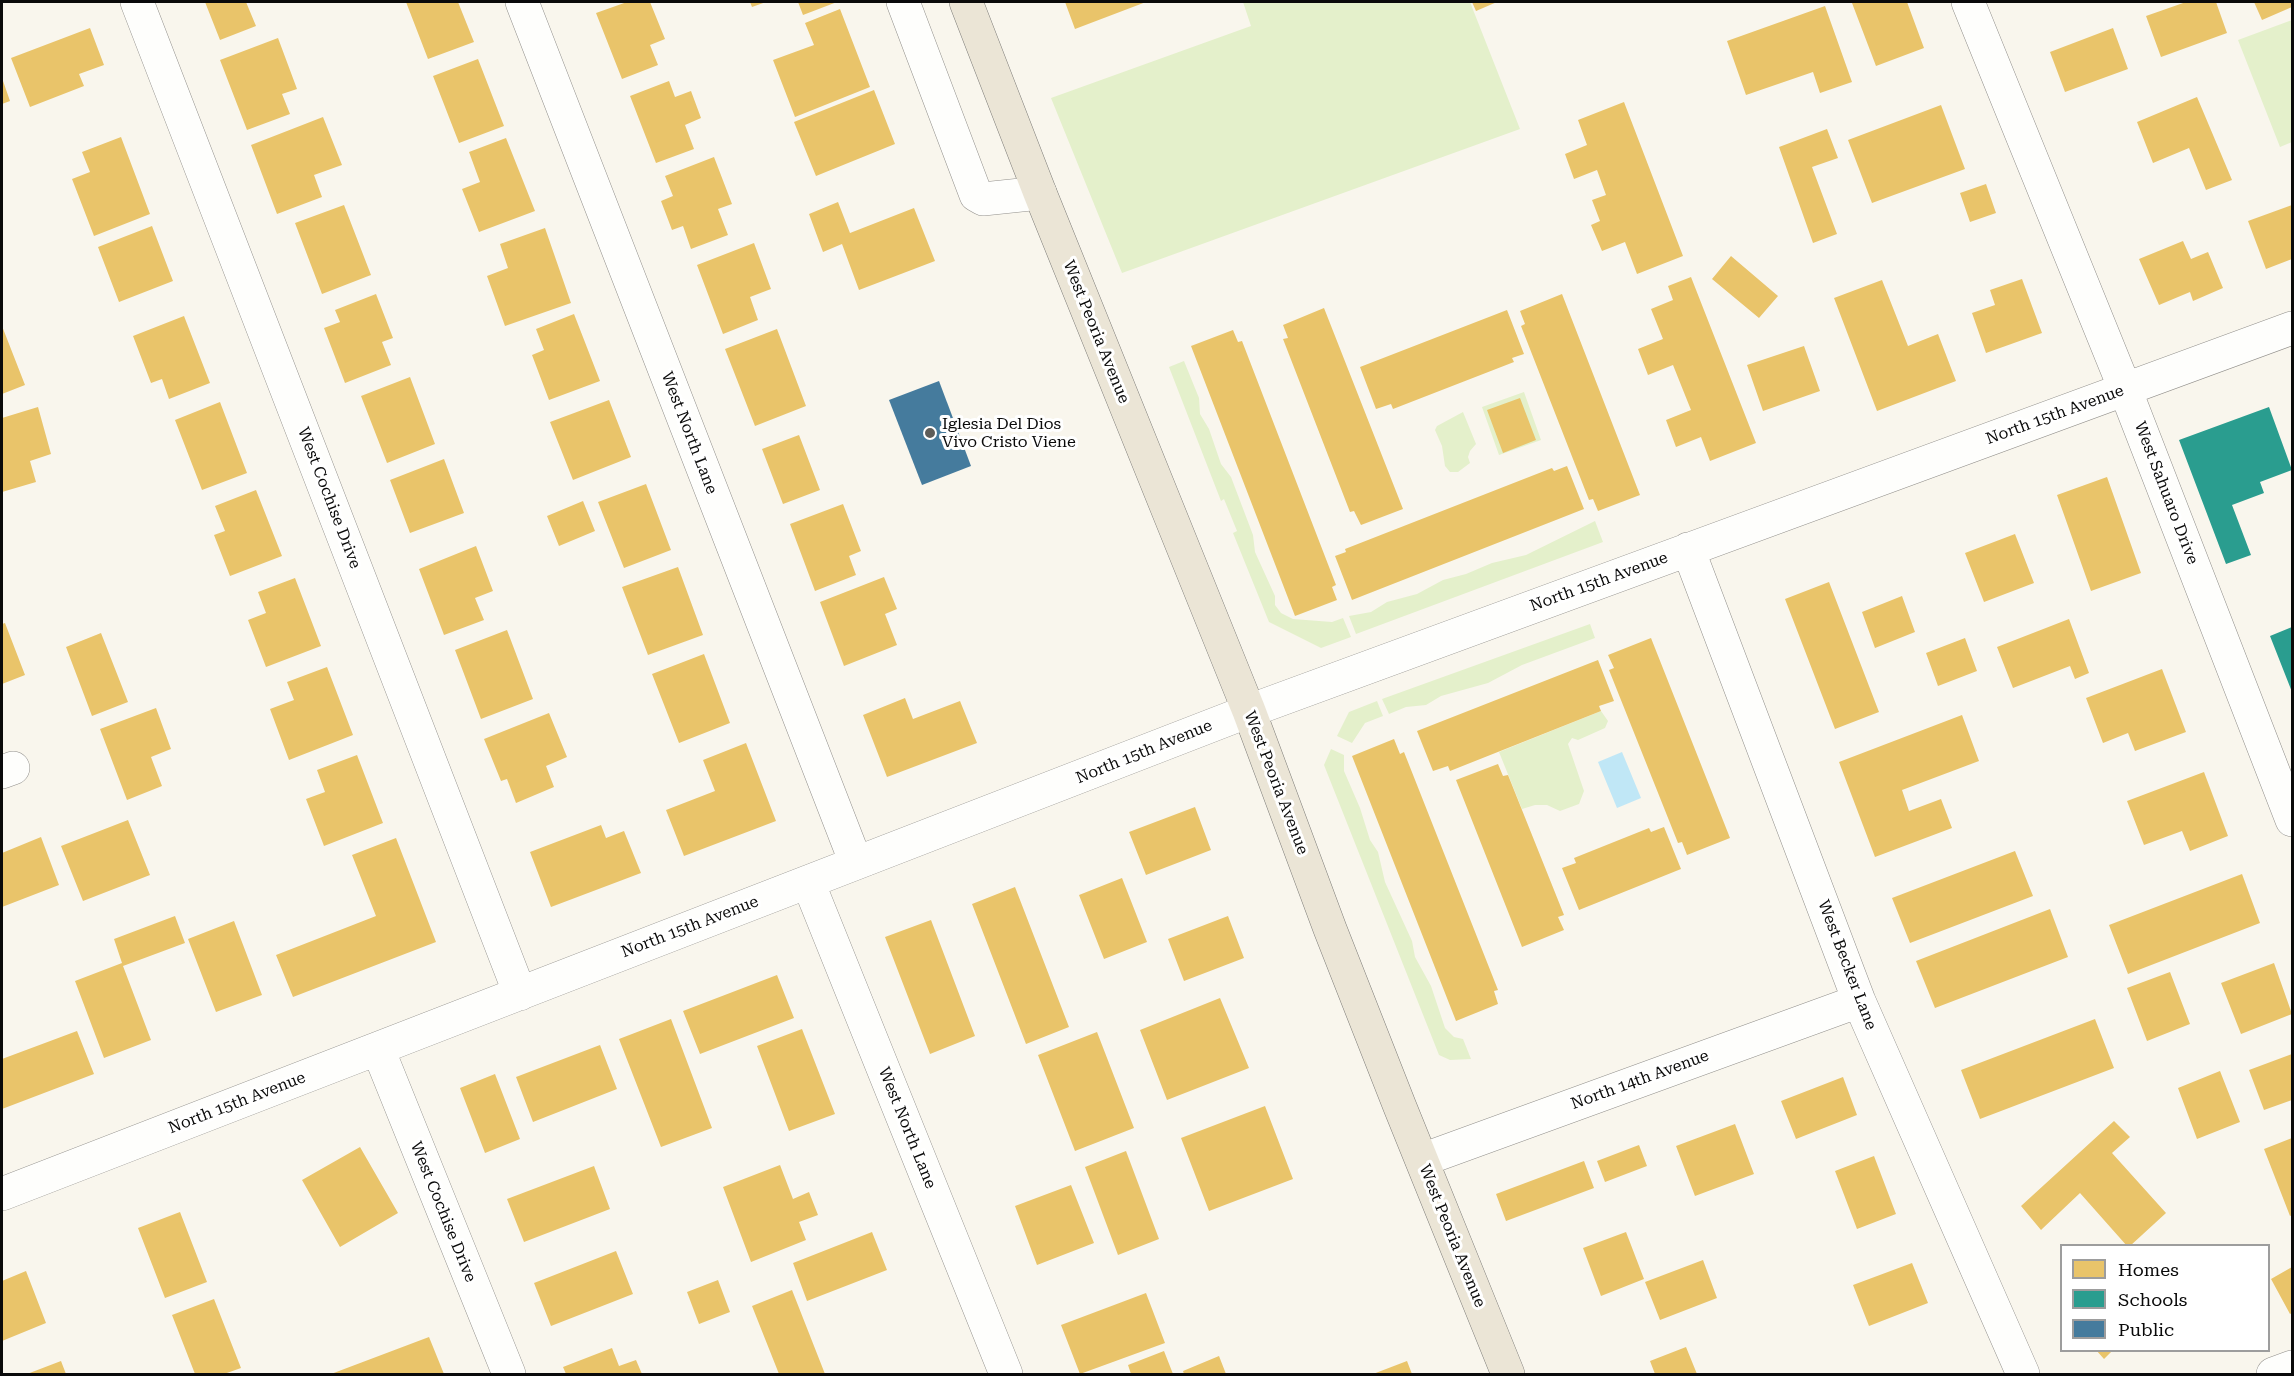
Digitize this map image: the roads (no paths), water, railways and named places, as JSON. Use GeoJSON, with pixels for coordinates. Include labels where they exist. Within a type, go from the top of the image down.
{"type":"FeatureCollection","features":[{"type":"Feature","properties":{"kind":"main road","name":"West Peoria Avenue"},"geometry":{"type":"LineString","coordinates":[[966,2],[1040,193],[1249,711],[1330,929],[1508,1374]]}},
{"type":"Feature","properties":{"kind":"street","name":"West Cochise Drive"},"geometry":{"type":"LineString","coordinates":[[137,2],[520,994]]}},
{"type":"Feature","properties":{"kind":"street","name":"West North Lane"},"geometry":{"type":"LineString","coordinates":[[522,2],[856,863]]}},
{"type":"Feature","properties":{"kind":"street"},"geometry":{"type":"LineString","coordinates":[[903,2],[976,195],[983,200],[1040,193]]}},
{"type":"Feature","properties":{"kind":"street","name":"West Sahuaro Drive"},"geometry":{"type":"LineString","coordinates":[[1968,2],[2125,389],[2292,820]]}},
{"type":"Feature","properties":{"kind":"street","name":"North 15th Avenue"},"geometry":{"type":"LineString","coordinates":[[2,1194],[1249,711],[2292,328]]}},
{"type":"Feature","properties":{"kind":"street","name":"West Becker Lane"},"geometry":{"type":"LineString","coordinates":[[1688,549],[1859,1001],[2023,1374]]}},
{"type":"Feature","properties":{"kind":"street","name":"West North Lane"},"geometry":{"type":"LineString","coordinates":[[808,882],[1006,1374]]}},
{"type":"Feature","properties":{"kind":"street","name":"North 14th Avenue"},"geometry":{"type":"LineString","coordinates":[[1422,1160],[1859,1001]]}},
{"type":"Feature","properties":{"kind":"street","name":"West Cochise Drive"},"geometry":{"type":"LineString","coordinates":[[378,1049],[508,1374]]}},
{"type":"Feature","properties":{"kind":"street"},"geometry":{"type":"LineString","coordinates":[[2273,1374],[2292,1367]]}},
{"type":"Feature","properties":{"kind":"water"},"geometry":{"type":"Polygon","coordinates":[[[1622,752],[1641,798],[1617,808],[1598,762],[1622,752]]]}},
{"type":"Feature","properties":{"kind":"place","name":"Iglesia Del Dios Vivo Cristo Viene"},"geometry":{"type":"Point","coordinates":[930,433]}}]}
